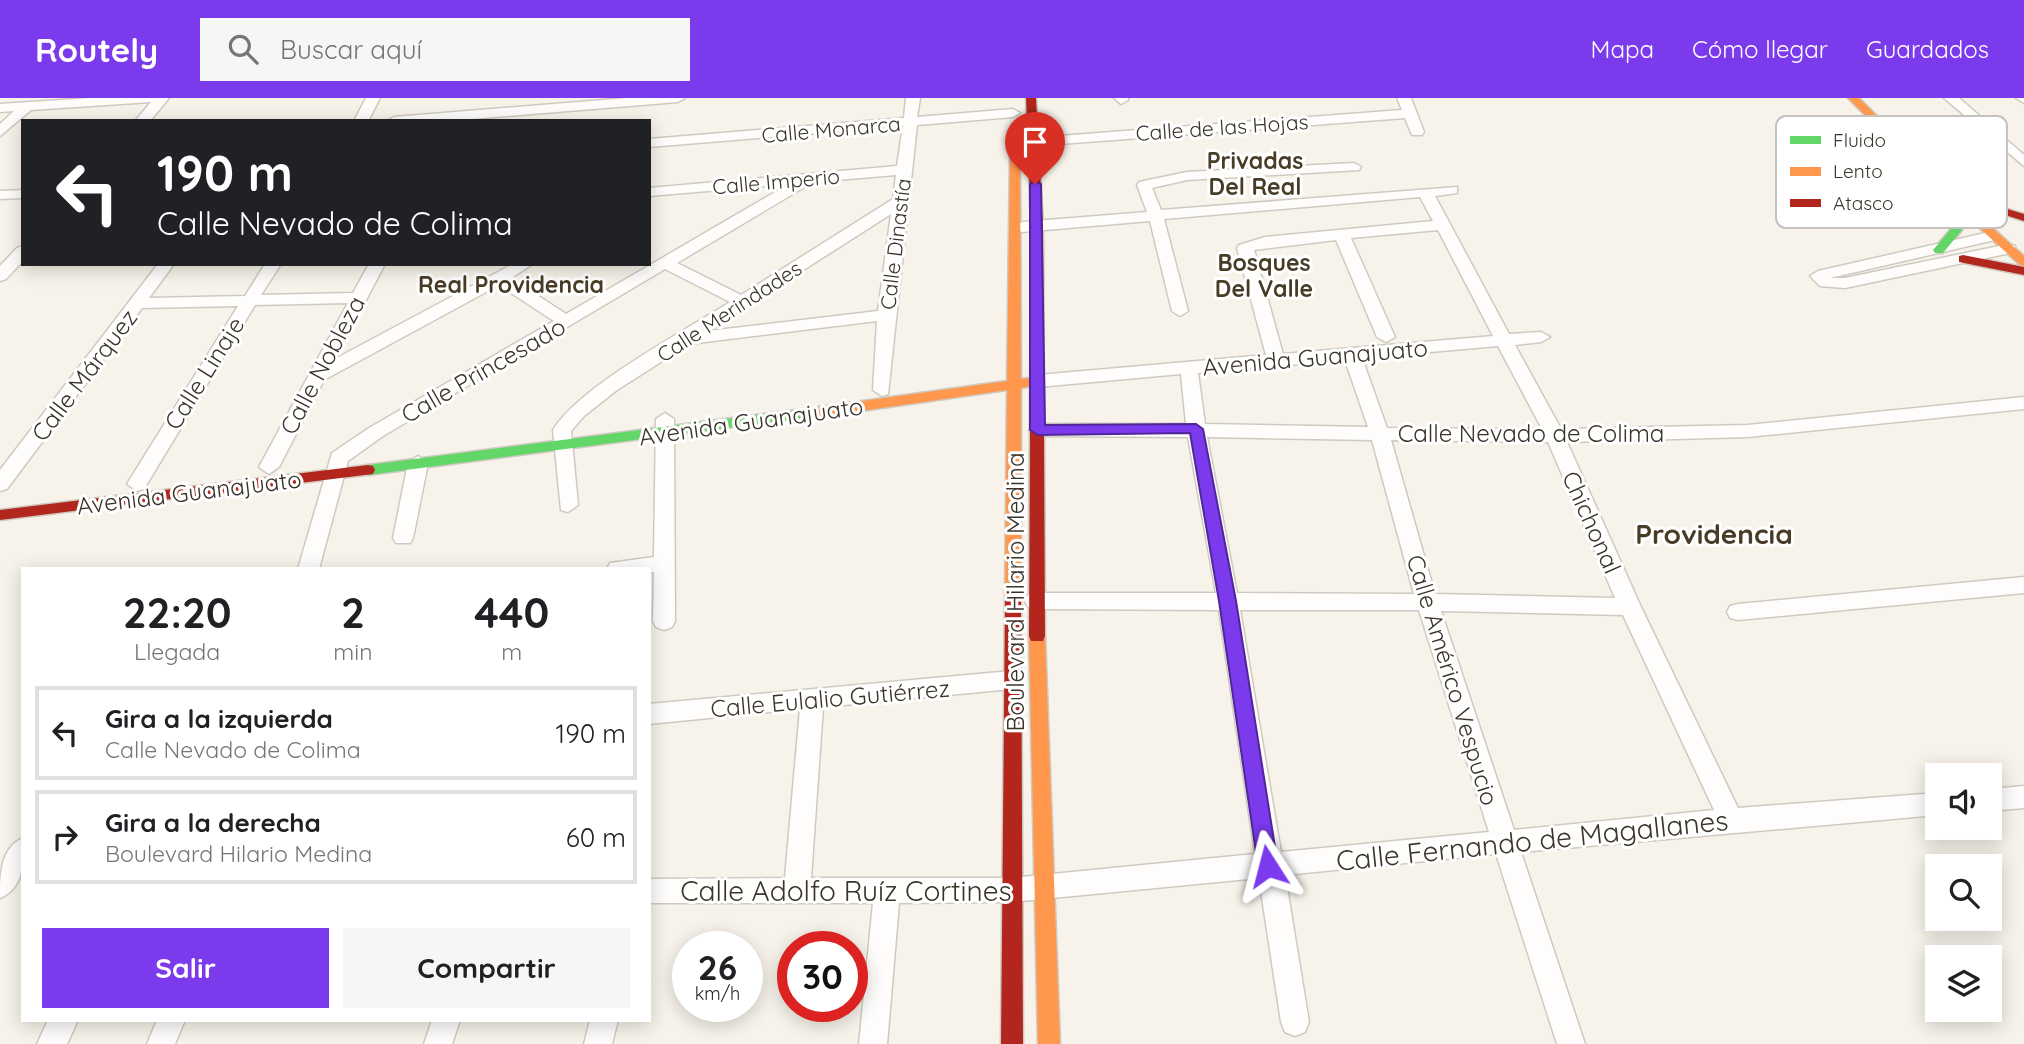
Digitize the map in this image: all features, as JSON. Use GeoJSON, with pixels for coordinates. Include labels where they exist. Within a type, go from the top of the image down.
{"type":"FeatureCollection","features":[{"type":"Feature","properties":{"kind":"street"},"geometry":{"type":"LineString","coordinates":[[0,108],[152,98]]}},
{"type":"Feature","properties":{"kind":"street"},"geometry":{"type":"LineString","coordinates":[[144,119],[162,98]]}},
{"type":"Feature","properties":{"kind":"street"},"geometry":{"type":"LineString","coordinates":[[362,119],[373,98]]}},
{"type":"Feature","properties":{"kind":"street"},"geometry":{"type":"LineString","coordinates":[[415,119],[616,100],[678,98]]}},
{"type":"Feature","properties":{"kind":"street","name":"Calle Dinastía"},"geometry":{"type":"LineString","coordinates":[[882,390],[886,315],[913,98]]}},
{"type":"Feature","properties":{"kind":"street","name":"Boulevard Hilario Medina"},"geometry":{"type":"LineString","coordinates":[[1031,98],[1038,315],[1036,601],[1042,887],[1049,1044]]}},
{"type":"Feature","properties":{"kind":"street"},"geometry":{"type":"LineString","coordinates":[[1404,98],[1417,132]]}},
{"type":"Feature","properties":{"kind":"street"},"geometry":{"type":"LineString","coordinates":[[1853,98],[1871,116]]}},
{"type":"Feature","properties":{"kind":"street"},"geometry":{"type":"LineString","coordinates":[[1871,98],[1890,116]]}},
{"type":"Feature","properties":{"kind":"street"},"geometry":{"type":"LineString","coordinates":[[1951,98],[1972,116]]}},
{"type":"Feature","properties":{"kind":"street"},"geometry":{"type":"LineString","coordinates":[[613,119],[616,100]]}},
{"type":"Feature","properties":{"kind":"street"},"geometry":{"type":"LineString","coordinates":[[0,132],[27,106]]}},
{"type":"Feature","properties":{"kind":"street","name":"Calle de las Hojas"},"geometry":{"type":"LineString","coordinates":[[1033,142],[1411,113]]}},
{"type":"Feature","properties":{"kind":"street","name":"Calle Monarca"},"geometry":{"type":"LineString","coordinates":[[651,144],[911,122],[1013,119]]}},
{"type":"Feature","properties":{"kind":"street","name":"Boulevard Hilario Medina"},"geometry":{"type":"LineString","coordinates":[[1012,1044],[1010,890],[1015,316],[1013,119]]}},
{"type":"Feature","properties":{"kind":"street"},"geometry":{"type":"LineString","coordinates":[[2007,147],[2024,162]]}},
{"type":"Feature","properties":{"kind":"street"},"geometry":{"type":"LineString","coordinates":[[1180,311],[1156,216],[1144,185],[1154,181],[1354,167]]}},
{"type":"Feature","properties":{"kind":"street","name":"Calle Imperio"},"geometry":{"type":"LineString","coordinates":[[652,193],[904,170]]}},
{"type":"Feature","properties":{"kind":"street","name":"Calle Princesado"},"geometry":{"type":"LineString","coordinates":[[336,466],[376,432],[810,178]]}},
{"type":"Feature","properties":{"kind":"street"},"geometry":{"type":"LineString","coordinates":[[1015,228],[1452,190]]}},
{"type":"Feature","properties":{"kind":"street","name":"Chichonal"},"geometry":{"type":"LineString","coordinates":[[1425,192],[1554,434],[1630,607],[1731,820]]}},
{"type":"Feature","properties":{"kind":"street"},"geometry":{"type":"LineString","coordinates":[[0,195],[21,194]]}},
{"type":"Feature","properties":{"kind":"street","name":"Calle Merindades"},"geometry":{"type":"LineString","coordinates":[[564,437],[577,412],[611,387],[902,200]]}},
{"type":"Feature","properties":{"kind":"street"},"geometry":{"type":"LineString","coordinates":[[2007,212],[2024,218]]}},
{"type":"Feature","properties":{"kind":"street"},"geometry":{"type":"LineString","coordinates":[[1273,354],[1245,248],[1265,242],[1444,225]]}},
{"type":"Feature","properties":{"kind":"street"},"geometry":{"type":"LineString","coordinates":[[1938,250],[1956,228]]}},
{"type":"Feature","properties":{"kind":"street"},"geometry":{"type":"LineString","coordinates":[[1985,228],[1994,236]]}},
{"type":"Feature","properties":{"kind":"street"},"geometry":{"type":"LineString","coordinates":[[1342,235],[1386,337]]}},
{"type":"Feature","properties":{"kind":"street"},"geometry":{"type":"LineString","coordinates":[[1994,236],[2019,240],[1963,259],[1845,283],[1826,283],[1818,276],[1994,236]]}},
{"type":"Feature","properties":{"kind":"street"},"geometry":{"type":"LineString","coordinates":[[2019,240],[2024,262]]}},
{"type":"Feature","properties":{"kind":"street"},"geometry":{"type":"LineString","coordinates":[[0,276],[21,253]]}},
{"type":"Feature","properties":{"kind":"street"},"geometry":{"type":"LineString","coordinates":[[1963,259],[2024,271]]}},
{"type":"Feature","properties":{"kind":"street"},"geometry":{"type":"LineString","coordinates":[[667,264],[742,302]]}},
{"type":"Feature","properties":{"kind":"street","name":"Calle Márquez"},"geometry":{"type":"LineString","coordinates":[[0,484],[165,266]]}},
{"type":"Feature","properties":{"kind":"street","name":"Calle Linaje"},"geometry":{"type":"LineString","coordinates":[[138,484],[273,266]]}},
{"type":"Feature","properties":{"kind":"street","name":"Calle Nobleza"},"geometry":{"type":"LineString","coordinates":[[269,467],[357,298],[377,266]]}},
{"type":"Feature","properties":{"kind":"street"},"geometry":{"type":"LineString","coordinates":[[317,377],[521,266]]}},
{"type":"Feature","properties":{"kind":"street"},"geometry":{"type":"LineString","coordinates":[[500,278],[567,322]]}},
{"type":"Feature","properties":{"kind":"street"},"geometry":{"type":"LineString","coordinates":[[139,303],[357,298]]}},
{"type":"Feature","properties":{"kind":"street"},"geometry":{"type":"LineString","coordinates":[[686,339],[886,315]]}},
{"type":"Feature","properties":{"kind":"street"},"geometry":{"type":"LineString","coordinates":[[1015,316],[1038,315]]}},
{"type":"Feature","properties":{"kind":"street"},"geometry":{"type":"LineString","coordinates":[[1501,333],[1536,331]]}},
{"type":"Feature","properties":{"kind":"street","name":"Avenida Guanajuato"},"geometry":{"type":"LineString","coordinates":[[1038,375],[1189,368],[1386,337],[1501,333]]}},
{"type":"Feature","properties":{"kind":"street","name":"Avenida Guanajuato"},"geometry":{"type":"LineString","coordinates":[[0,514],[336,466],[665,426],[1038,375],[1273,354],[1352,354],[1501,333]]}},
{"type":"Feature","properties":{"kind":"street","name":"Calle Américo Vespucio"},"geometry":{"type":"LineString","coordinates":[[1352,354],[1379,432],[1427,602],[1571,1044]]}},
{"type":"Feature","properties":{"kind":"street"},"geometry":{"type":"LineString","coordinates":[[1189,368],[1196,429],[1227,601],[1295,1022]]}},
{"type":"Feature","properties":{"kind":"street","name":"Avenida Guanajuato"},"geometry":{"type":"LineString","coordinates":[[665,426],[882,390],[1013,379]]}},
{"type":"Feature","properties":{"kind":"street","name":"Calle Nevado de Colima"},"geometry":{"type":"LineString","coordinates":[[1038,430],[1196,429],[1554,434],[1712,432],[2024,403]]}},
{"type":"Feature","properties":{"kind":"street"},"geometry":{"type":"LineString","coordinates":[[664,621],[665,426]]}},
{"type":"Feature","properties":{"kind":"street"},"geometry":{"type":"LineString","coordinates":[[564,437],[568,505]]}},
{"type":"Feature","properties":{"kind":"street","name":"Avenida Guanajuato"},"geometry":{"type":"LineString","coordinates":[[0,500],[269,467],[418,463],[564,437]]}},
{"type":"Feature","properties":{"kind":"street"},"geometry":{"type":"LineString","coordinates":[[403,538],[418,463]]}},
{"type":"Feature","properties":{"kind":"street"},"geometry":{"type":"LineString","coordinates":[[309,567],[336,466]]}},
{"type":"Feature","properties":{"kind":"street"},"geometry":{"type":"LineString","coordinates":[[633,567],[665,563]]}},
{"type":"Feature","properties":{"kind":"street"},"geometry":{"type":"LineString","coordinates":[[1738,612],[2024,585]]}},
{"type":"Feature","properties":{"kind":"street"},"geometry":{"type":"LineString","coordinates":[[1036,601],[1427,602],[1630,607]]}},
{"type":"Feature","properties":{"kind":"street","name":"Calle Eulalio Gutiérrez"},"geometry":{"type":"LineString","coordinates":[[651,714],[812,701],[1011,680]]}},
{"type":"Feature","properties":{"kind":"street"},"geometry":{"type":"LineString","coordinates":[[797,888],[812,701]]}},
{"type":"Feature","properties":{"kind":"street"},"geometry":{"type":"LineString","coordinates":[[2002,799],[2024,797]]}},
{"type":"Feature","properties":{"kind":"street","name":"Calle Fernando de Magallanes"},"geometry":{"type":"LineString","coordinates":[[1042,887],[1503,841],[1925,805]]}},
{"type":"Feature","properties":{"kind":"street","name":"Calle Adolfo Ruíz Cortines"},"geometry":{"type":"LineString","coordinates":[[651,891],[797,888],[1010,890],[1042,887]]}},
{"type":"Feature","properties":{"kind":"street"},"geometry":{"type":"LineString","coordinates":[[873,1044],[887,890]]}},
{"type":"Feature","properties":{"kind":"street"},"geometry":{"type":"LineString","coordinates":[[51,1044],[63,1022]]}},
{"type":"Feature","properties":{"kind":"street"},"geometry":{"type":"LineString","coordinates":[[160,1044],[171,1022]]}},
{"type":"Feature","properties":{"kind":"street"},"geometry":{"type":"LineString","coordinates":[[438,1044],[445,1022]]}},
{"type":"Feature","properties":{"kind":"street"},"geometry":{"type":"LineString","coordinates":[[598,1044],[604,1022]]}},
{"type":"Feature","properties":{"kind":"traffic: fast"},"geometry":{"type":"LineString","coordinates":[[1939,250],[1956,228]]}},
{"type":"Feature","properties":{"kind":"traffic: fast"},"geometry":{"type":"LineString","coordinates":[[368,470],[819,412]]}},
{"type":"Feature","properties":{"kind":"traffic: slow"},"geometry":{"type":"LineString","coordinates":[[1853,98],[1871,116]]}},
{"type":"Feature","properties":{"kind":"traffic: slow"},"geometry":{"type":"LineString","coordinates":[[1013,601],[1015,155]]}},
{"type":"Feature","properties":{"kind":"traffic: slow"},"geometry":{"type":"LineString","coordinates":[[1986,228],[2024,262]]}},
{"type":"Feature","properties":{"kind":"traffic: slow"},"geometry":{"type":"LineString","coordinates":[[819,412],[1038,381]]}},
{"type":"Feature","properties":{"kind":"traffic: slow"},"geometry":{"type":"LineString","coordinates":[[1037,636],[1049,1044]]}},
{"type":"Feature","properties":{"kind":"traffic: jam"},"geometry":{"type":"LineString","coordinates":[[1031,98],[1037,226],[1037,636]]}},
{"type":"Feature","properties":{"kind":"traffic: jam"},"geometry":{"type":"LineString","coordinates":[[2007,212],[2024,218]]}},
{"type":"Feature","properties":{"kind":"traffic: jam"},"geometry":{"type":"LineString","coordinates":[[1963,259],[2024,271]]}},
{"type":"Feature","properties":{"kind":"traffic: jam"},"geometry":{"type":"LineString","coordinates":[[0,515],[368,470]]}},
{"type":"Feature","properties":{"kind":"traffic: jam"},"geometry":{"type":"LineString","coordinates":[[1012,1044],[1013,601]]}},
{"type":"Feature","properties":{"kind":"district","name":"Privadas Del Real"},"geometry":{"type":"Point","coordinates":[1255,173]}},
{"type":"Feature","properties":{"kind":"district","name":"Bosques Del Valle"},"geometry":{"type":"Point","coordinates":[1264,275]}},
{"type":"Feature","properties":{"kind":"district","name":"Real Providencia"},"geometry":{"type":"Point","coordinates":[511,284]}},
{"type":"Feature","properties":{"kind":"district","name":"Providencia"},"geometry":{"type":"Point","coordinates":[1714,533]}},
{"type":"Feature","properties":{"kind":"route"},"geometry":{"type":"LineString","coordinates":[[1035,184],[1038,248],[1038,430],[1196,429],[1227,601],[1268,866]]}}]}
